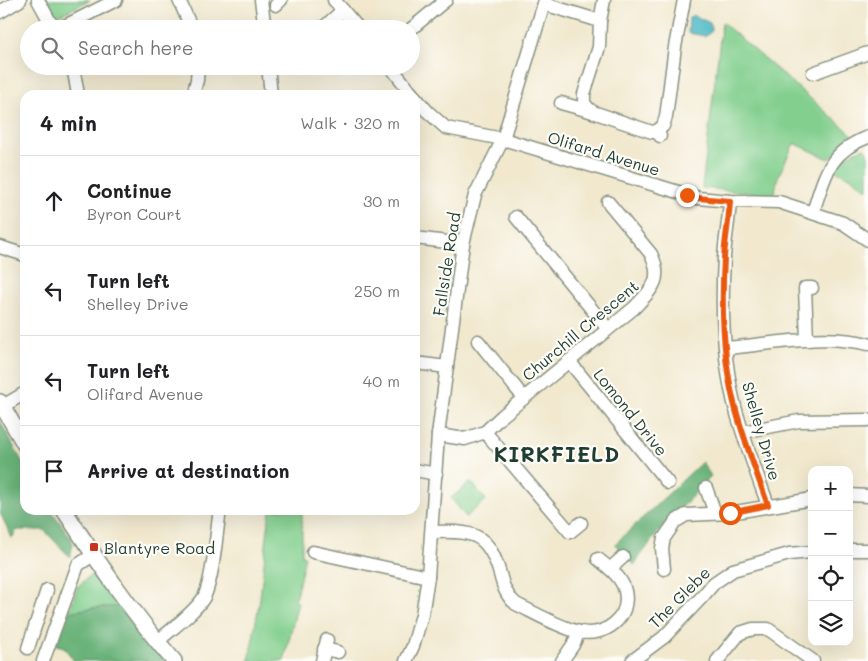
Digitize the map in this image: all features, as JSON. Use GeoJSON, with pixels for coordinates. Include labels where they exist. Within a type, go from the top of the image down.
{"type":"FeatureCollection","features":[{"type":"Feature","properties":{"kind":"main road"},"geometry":{"type":"LineString","coordinates":[[1,404],[20,436]]}},
{"type":"Feature","properties":{"kind":"main road"},"geometry":{"type":"LineString","coordinates":[[67,515],[93,554],[157,642],[174,661]]}},
{"type":"Feature","properties":{"kind":"street"},"geometry":{"type":"LineString","coordinates":[[0,12],[20,0]]}},
{"type":"Feature","properties":{"kind":"street"},"geometry":{"type":"LineString","coordinates":[[38,0],[49,20]]}},
{"type":"Feature","properties":{"kind":"street"},"geometry":{"type":"LineString","coordinates":[[77,20],[116,0]]}},
{"type":"Feature","properties":{"kind":"street"},"geometry":{"type":"LineString","coordinates":[[179,0],[188,20]]}},
{"type":"Feature","properties":{"kind":"street"},"geometry":{"type":"LineString","coordinates":[[261,0],[264,20]]}},
{"type":"Feature","properties":{"kind":"street"},"geometry":{"type":"LineString","coordinates":[[334,0],[351,20]]}},
{"type":"Feature","properties":{"kind":"street"},"geometry":{"type":"LineString","coordinates":[[420,22],[446,0]]}},
{"type":"Feature","properties":{"kind":"street"},"geometry":{"type":"LineString","coordinates":[[593,112],[584,103],[584,94],[599,46],[600,20],[604,0]]}},
{"type":"Feature","properties":{"kind":"street"},"geometry":{"type":"LineString","coordinates":[[561,103],[658,134],[666,118],[674,46],[684,0]]}},
{"type":"Feature","properties":{"kind":"street"},"geometry":{"type":"LineString","coordinates":[[544,2],[600,20]]}},
{"type":"Feature","properties":{"kind":"street","name":"Fallside Road"},"geometry":{"type":"LineString","coordinates":[[406,661],[413,646],[420,622],[428,577],[438,435],[463,244],[475,195],[503,139],[544,2]]}},
{"type":"Feature","properties":{"kind":"street"},"geometry":{"type":"LineString","coordinates":[[332,20],[343,10]]}},
{"type":"Feature","properties":{"kind":"street"},"geometry":{"type":"LineString","coordinates":[[813,73],[868,53]]}},
{"type":"Feature","properties":{"kind":"street"},"geometry":{"type":"LineString","coordinates":[[75,75],[77,90]]}},
{"type":"Feature","properties":{"kind":"street"},"geometry":{"type":"LineString","coordinates":[[194,90],[197,75]]}},
{"type":"Feature","properties":{"kind":"street"},"geometry":{"type":"LineString","coordinates":[[269,75],[270,90]]}},
{"type":"Feature","properties":{"kind":"street","name":"Olifard Avenue"},"geometry":{"type":"LineString","coordinates":[[396,75],[407,90]]}},
{"type":"Feature","properties":{"kind":"street","name":"Olifard Avenue"},"geometry":{"type":"LineString","coordinates":[[420,104],[446,128],[503,139],[698,198],[779,202],[843,223],[868,240]]}},
{"type":"Feature","properties":{"kind":"street"},"geometry":{"type":"LineString","coordinates":[[813,212],[828,168],[842,152],[868,138]]}},
{"type":"Feature","properties":{"kind":"street","name":"Shelley Drive"},"geometry":{"type":"LineString","coordinates":[[730,201],[723,294],[726,348],[730,382],[743,432],[768,505],[808,500]]}},
{"type":"Feature","properties":{"kind":"street","name":"Churchill Crescent"},"geometry":{"type":"LineString","coordinates":[[438,435],[465,439],[485,432],[634,308],[653,288],[657,276],[656,264],[651,254],[608,202]]}},
{"type":"Feature","properties":{"kind":"street"},"geometry":{"type":"LineString","coordinates":[[516,217],[608,329]]}},
{"type":"Feature","properties":{"kind":"street"},"geometry":{"type":"LineString","coordinates":[[420,239],[463,244]]}},
{"type":"Feature","properties":{"kind":"street"},"geometry":{"type":"LineString","coordinates":[[0,247],[20,253]]}},
{"type":"Feature","properties":{"kind":"street"},"geometry":{"type":"LineString","coordinates":[[808,340],[805,288],[812,288]]}},
{"type":"Feature","properties":{"kind":"street"},"geometry":{"type":"LineString","coordinates":[[726,348],[808,340],[848,339],[868,344]]}},
{"type":"Feature","properties":{"kind":"street"},"geometry":{"type":"LineString","coordinates":[[478,341],[524,398]]}},
{"type":"Feature","properties":{"kind":"street","name":"Lomond Drive"},"geometry":{"type":"LineString","coordinates":[[569,361],[668,482]]}},
{"type":"Feature","properties":{"kind":"street"},"geometry":{"type":"LineString","coordinates":[[420,364],[447,367]]}},
{"type":"Feature","properties":{"kind":"street"},"geometry":{"type":"LineString","coordinates":[[1,404],[20,395]]}},
{"type":"Feature","properties":{"kind":"street"},"geometry":{"type":"LineString","coordinates":[[743,432],[800,421],[868,420]]}},
{"type":"Feature","properties":{"kind":"street"},"geometry":{"type":"LineString","coordinates":[[485,432],[570,532],[582,523]]}},
{"type":"Feature","properties":{"kind":"street"},"geometry":{"type":"LineString","coordinates":[[420,472],[436,478]]}},
{"type":"Feature","properties":{"kind":"street"},"geometry":{"type":"LineString","coordinates":[[420,477],[436,478]]}},
{"type":"Feature","properties":{"kind":"street"},"geometry":{"type":"LineString","coordinates":[[706,488],[715,513]]}},
{"type":"Feature","properties":{"kind":"street"},"geometry":{"type":"LineString","coordinates":[[853,496],[868,496]]}},
{"type":"Feature","properties":{"kind":"street"},"geometry":{"type":"LineString","coordinates":[[664,569],[655,553],[669,529],[680,518],[686,515],[730,513],[768,505]]}},
{"type":"Feature","properties":{"kind":"street"},"geometry":{"type":"LineString","coordinates":[[157,642],[187,616],[204,597],[210,574],[219,515]]}},
{"type":"Feature","properties":{"kind":"street"},"geometry":{"type":"LineString","coordinates":[[432,532],[469,534],[486,542],[491,548],[503,588],[509,598],[516,604],[579,632],[592,633],[610,627],[621,618],[626,603],[625,590],[621,581],[598,558]]}},
{"type":"Feature","properties":{"kind":"street"},"geometry":{"type":"LineString","coordinates":[[853,550],[868,550]]}},
{"type":"Feature","properties":{"kind":"street"},"geometry":{"type":"LineString","coordinates":[[313,552],[428,577]]}},
{"type":"Feature","properties":{"kind":"street","name":"The Glebe"},"geometry":{"type":"LineString","coordinates":[[632,661],[664,637],[714,583],[732,570],[789,554],[808,552]]}},
{"type":"Feature","properties":{"kind":"street"},"geometry":{"type":"LineString","coordinates":[[48,660],[55,626],[78,565],[93,554]]}},
{"type":"Feature","properties":{"kind":"street"},"geometry":{"type":"LineString","coordinates":[[610,569],[623,557]]}},
{"type":"Feature","properties":{"kind":"street"},"geometry":{"type":"LineString","coordinates":[[28,648],[47,590]]}},
{"type":"Feature","properties":{"kind":"street"},"geometry":{"type":"LineString","coordinates":[[36,621],[55,626]]}},
{"type":"Feature","properties":{"kind":"street"},"geometry":{"type":"LineString","coordinates":[[717,661],[740,633],[768,629],[813,661]]}},
{"type":"Feature","properties":{"kind":"street"},"geometry":{"type":"LineString","coordinates":[[562,661],[579,632]]}},
{"type":"Feature","properties":{"kind":"street"},"geometry":{"type":"LineString","coordinates":[[324,650],[338,652]]}},
{"type":"Feature","properties":{"kind":"green space"},"geometry":{"type":"Polygon","coordinates":[[[48,0],[90,0],[56,17],[48,0]]]}},
{"type":"Feature","properties":{"kind":"green space"},"geometry":{"type":"Polygon","coordinates":[[[722,22],[855,137],[829,159],[794,143],[778,177],[774,195],[702,188],[722,22]]]}},
{"type":"Feature","properties":{"kind":"green space"},"geometry":{"type":"Polygon","coordinates":[[[864,148],[868,152],[868,190],[852,178],[835,170],[847,156],[864,148]]]}},
{"type":"Feature","properties":{"kind":"green space"},"geometry":{"type":"Polygon","coordinates":[[[0,421],[20,458],[20,515],[55,515],[71,538],[73,544],[70,557],[44,530],[17,530],[12,538],[0,513],[0,421]]]}},
{"type":"Feature","properties":{"kind":"green space"},"geometry":{"type":"Polygon","coordinates":[[[702,462],[711,476],[655,536],[634,565],[615,544],[702,462]]]}},
{"type":"Feature","properties":{"kind":"green space"},"geometry":{"type":"Polygon","coordinates":[[[471,482],[486,500],[466,517],[451,498],[471,482]]]}},
{"type":"Feature","properties":{"kind":"green space"},"geometry":{"type":"Polygon","coordinates":[[[269,515],[302,515],[302,556],[305,556],[295,601],[298,602],[284,661],[249,661],[260,598],[269,515]]]}},
{"type":"Feature","properties":{"kind":"green space"},"geometry":{"type":"Polygon","coordinates":[[[91,575],[122,606],[69,612],[78,586],[91,575]]]}},
{"type":"Feature","properties":{"kind":"green space"},"geometry":{"type":"Polygon","coordinates":[[[122,606],[166,661],[74,661],[64,647],[56,645],[69,612],[122,606]]]}},
{"type":"Feature","properties":{"kind":"water"},"geometry":{"type":"Polygon","coordinates":[[[693,15],[710,23],[712,31],[705,36],[688,33],[689,18],[693,15]]]}},
{"type":"Feature","properties":{"kind":"place","name":"Blantyre Road"},"geometry":{"type":"Point","coordinates":[94,547]}},
{"type":"Feature","properties":{"kind":"district","name":"KIRKFIELD"},"geometry":{"type":"Point","coordinates":[557,453]}},
{"type":"Feature","properties":{"kind":"route"},"geometry":{"type":"LineString","coordinates":[[687,195],[730,201],[724,257],[723,294],[730,382],[737,413],[768,505],[730,513]]}}]}
